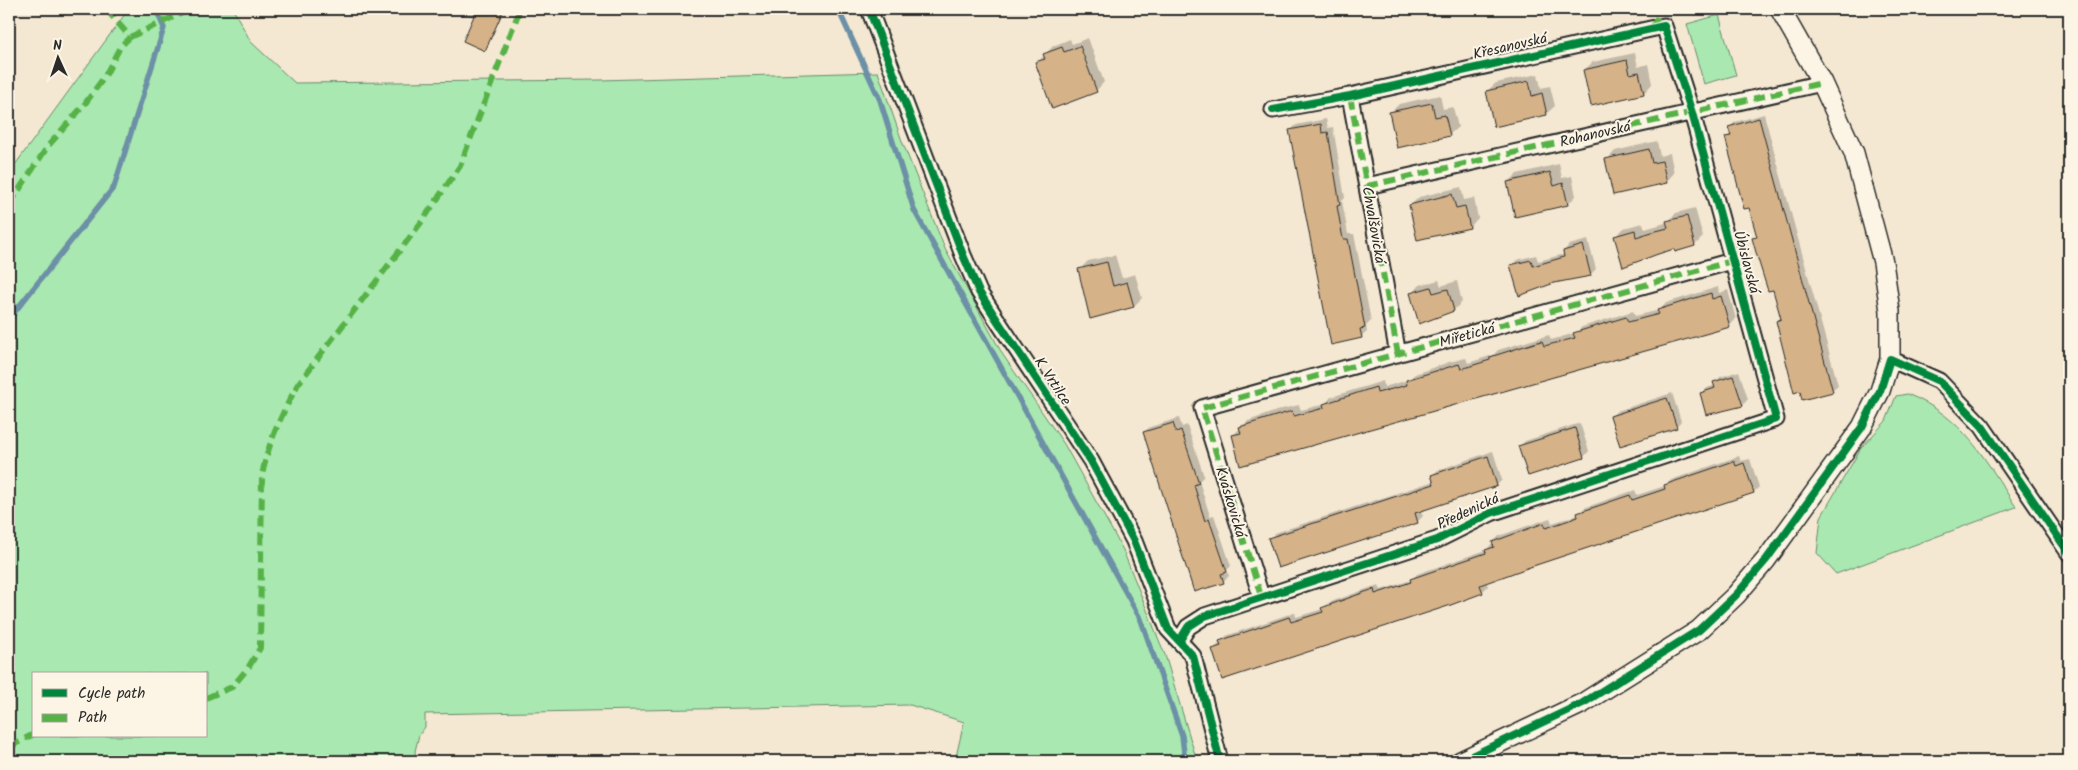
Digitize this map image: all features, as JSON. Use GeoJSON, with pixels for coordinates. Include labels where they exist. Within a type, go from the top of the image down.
{"type":"FeatureCollection","features":[{"type":"Feature","properties":{"kind":"street","name":"K Vrtilce"},"geometry":{"type":"LineString","coordinates":[[869,9],[963,255],[980,292],[1052,405],[1091,461],[1134,541],[1168,629],[1193,656],[1220,761]]}},
{"type":"Feature","properties":{"kind":"street"},"geometry":{"type":"LineString","coordinates":[[1461,761],[1583,703],[1699,630],[1736,595],[1766,560],[1862,427],[1880,391],[1890,359],[1890,310],[1884,262],[1854,153],[1822,83],[1780,9]]}},
{"type":"Feature","properties":{"kind":"street","name":"Křesanovská"},"geometry":{"type":"LineString","coordinates":[[1273,110],[1350,96],[1664,26],[1692,113]]}},
{"type":"Feature","properties":{"kind":"street","name":"Rohanovská"},"geometry":{"type":"LineString","coordinates":[[1367,186],[1822,83]]}},
{"type":"Feature","properties":{"kind":"street","name":"Chvalšovická"},"geometry":{"type":"LineString","coordinates":[[1350,96],[1398,354]]}},
{"type":"Feature","properties":{"kind":"street","name":"Úbislavská"},"geometry":{"type":"LineString","coordinates":[[1692,113],[1776,419]]}},
{"type":"Feature","properties":{"kind":"street","name":"Miřetická"},"geometry":{"type":"LineString","coordinates":[[1202,408],[1732,262]]}},
{"type":"Feature","properties":{"kind":"street"},"geometry":{"type":"LineString","coordinates":[[1890,359],[1939,380],[1982,426],[2069,553]]}},
{"type":"Feature","properties":{"kind":"street","name":"Kváskovická"},"geometry":{"type":"LineString","coordinates":[[1202,408],[1261,596]]}},
{"type":"Feature","properties":{"kind":"street","name":"Předenická"},"geometry":{"type":"LineString","coordinates":[[1180,640],[1188,627],[1196,620],[1261,596],[1436,540],[1491,513],[1776,419]]}},
{"type":"Feature","properties":{"kind":"green space"},"geometry":{"type":"Polygon","coordinates":[[[122,9],[233,9],[251,42],[295,83],[600,80],[878,72],[902,141],[945,249],[1003,355],[1064,444],[1122,548],[1165,655],[1197,761],[955,761],[964,722],[910,705],[425,714],[425,727],[419,735],[415,751],[416,761],[9,761],[9,173],[125,14],[122,9]]]}},
{"type":"Feature","properties":{"kind":"green space"},"geometry":{"type":"Polygon","coordinates":[[[1719,15],[1736,75],[1704,84],[1687,24],[1719,15]]]}},
{"type":"Feature","properties":{"kind":"green space"},"geometry":{"type":"Polygon","coordinates":[[[1907,394],[1943,414],[1958,427],[1983,456],[2016,507],[1836,574],[1817,553],[1821,517],[1861,448],[1886,421],[1896,396],[1907,394]]]}},
{"type":"Feature","properties":{"kind":"building"},"geometry":{"type":"Polygon","coordinates":[[[477,9],[504,9],[485,51],[463,41],[477,9]]]}},
{"type":"Feature","properties":{"kind":"building"},"geometry":{"type":"Polygon","coordinates":[[[1080,46],[1097,92],[1052,109],[1035,62],[1045,59],[1043,54],[1062,47],[1064,52],[1080,46]]]}},
{"type":"Feature","properties":{"kind":"building"},"geometry":{"type":"Polygon","coordinates":[[[1627,60],[1630,74],[1639,72],[1644,94],[1591,106],[1583,70],[1627,60]]]}},
{"type":"Feature","properties":{"kind":"building"},"geometry":{"type":"Polygon","coordinates":[[[1529,81],[1532,96],[1542,93],[1547,115],[1494,127],[1486,91],[1529,81]]]}},
{"type":"Feature","properties":{"kind":"building"},"geometry":{"type":"Polygon","coordinates":[[[1432,103],[1435,117],[1445,115],[1450,136],[1397,148],[1389,112],[1432,103]]]}},
{"type":"Feature","properties":{"kind":"building"},"geometry":{"type":"Polygon","coordinates":[[[1759,118],[1833,392],[1802,400],[1800,391],[1794,393],[1776,321],[1781,319],[1773,290],[1768,291],[1757,256],[1752,238],[1757,237],[1749,208],[1744,209],[1725,137],[1731,136],[1728,127],[1759,118]]]}},
{"type":"Feature","properties":{"kind":"building"},"geometry":{"type":"Polygon","coordinates":[[[1321,124],[1322,133],[1328,132],[1340,205],[1337,206],[1343,239],[1348,239],[1365,328],[1360,329],[1362,338],[1331,345],[1289,130],[1321,124]]]}},
{"type":"Feature","properties":{"kind":"building"},"geometry":{"type":"Polygon","coordinates":[[[1649,149],[1652,163],[1662,161],[1667,183],[1613,195],[1605,159],[1649,149]]]}},
{"type":"Feature","properties":{"kind":"building"},"geometry":{"type":"Polygon","coordinates":[[[1550,172],[1554,186],[1563,183],[1568,205],[1515,217],[1507,182],[1550,172]]]}},
{"type":"Feature","properties":{"kind":"building"},"geometry":{"type":"Polygon","coordinates":[[[1452,194],[1456,208],[1465,206],[1470,228],[1417,240],[1409,205],[1452,194]]]}},
{"type":"Feature","properties":{"kind":"building"},"geometry":{"type":"Polygon","coordinates":[[[1687,216],[1695,246],[1675,252],[1674,249],[1623,267],[1614,236],[1635,230],[1636,237],[1668,228],[1666,221],[1687,216]]]}},
{"type":"Feature","properties":{"kind":"building"},"geometry":{"type":"Polygon","coordinates":[[[1583,245],[1591,276],[1554,283],[1519,296],[1510,265],[1531,260],[1533,266],[1564,257],[1563,251],[1583,245]]]}},
{"type":"Feature","properties":{"kind":"building"},"geometry":{"type":"Polygon","coordinates":[[[1107,262],[1113,286],[1127,282],[1134,307],[1090,319],[1078,269],[1107,262]]]}},
{"type":"Feature","properties":{"kind":"building"},"geometry":{"type":"Polygon","coordinates":[[[1431,287],[1433,293],[1448,289],[1454,311],[1419,324],[1410,293],[1431,287]]]}},
{"type":"Feature","properties":{"kind":"building"},"geometry":{"type":"Polygon","coordinates":[[[1711,293],[1712,299],[1721,296],[1730,327],[1240,466],[1232,435],[1241,433],[1239,427],[1292,411],[1294,416],[1324,408],[1323,404],[1376,387],[1377,393],[1407,385],[1406,380],[1459,364],[1461,369],[1490,360],[1490,357],[1534,343],[1542,341],[1544,346],[1575,338],[1573,333],[1626,317],[1628,322],[1659,314],[1657,310],[1711,293]]]}},
{"type":"Feature","properties":{"kind":"building"},"geometry":{"type":"Polygon","coordinates":[[[1733,376],[1743,406],[1706,415],[1700,393],[1715,388],[1713,382],[1733,376]]]}},
{"type":"Feature","properties":{"kind":"building"},"geometry":{"type":"Polygon","coordinates":[[[1667,398],[1677,428],[1620,446],[1610,416],[1667,398]]]}},
{"type":"Feature","properties":{"kind":"building"},"geometry":{"type":"Polygon","coordinates":[[[1173,423],[1176,432],[1181,430],[1199,483],[1194,485],[1205,521],[1209,519],[1227,572],[1221,574],[1224,583],[1194,592],[1143,432],[1173,423]]]}},
{"type":"Feature","properties":{"kind":"building"},"geometry":{"type":"Polygon","coordinates":[[[1575,428],[1584,458],[1528,476],[1518,446],[1575,428]]]}},
{"type":"Feature","properties":{"kind":"building"},"geometry":{"type":"Polygon","coordinates":[[[1488,456],[1497,486],[1415,513],[1418,523],[1278,568],[1268,538],[1434,484],[1431,475],[1488,456]]]}},
{"type":"Feature","properties":{"kind":"building"},"geometry":{"type":"Polygon","coordinates":[[[1734,461],[1736,466],[1744,463],[1754,493],[1480,585],[1483,593],[1448,606],[1222,680],[1212,649],[1221,646],[1219,641],[1289,617],[1291,622],[1323,612],[1321,608],[1374,589],[1375,594],[1411,582],[1410,579],[1486,553],[1485,550],[1494,547],[1492,542],[1544,523],[1546,528],[1578,517],[1577,513],[1630,495],[1632,500],[1665,489],[1664,485],[1734,461]]]}},
{"type":"Feature","properties":{"kind":"waterway"},"geometry":{"type":"LineString","coordinates":[[9,319],[114,187],[164,28],[156,9]]}},
{"type":"Feature","properties":{"kind":"waterway"},"geometry":{"type":"LineString","coordinates":[[838,9],[880,100],[914,210],[1141,620],[1182,736],[1185,761]]}},
{"type":"Feature","properties":{"kind":"marked path"},"geometry":{"type":"LineString","coordinates":[[106,9],[130,37],[191,9]]}},
{"type":"Feature","properties":{"kind":"marked path"},"geometry":{"type":"LineString","coordinates":[[208,697],[232,687],[248,668],[260,648],[262,476],[268,452],[281,417],[298,384],[423,220],[460,166],[520,9]]}},
{"type":"Feature","properties":{"kind":"marked path"},"geometry":{"type":"LineString","coordinates":[[1652,28],[1662,9]]}},
{"type":"Feature","properties":{"kind":"marked path"},"geometry":{"type":"LineString","coordinates":[[9,205],[48,146],[84,105],[105,76],[120,47],[130,37]]}},
{"type":"Feature","properties":{"kind":"marked path"},"geometry":{"type":"LineString","coordinates":[[1367,186],[1822,83]]}},
{"type":"Feature","properties":{"kind":"marked path"},"geometry":{"type":"LineString","coordinates":[[1350,96],[1398,354]]}},
{"type":"Feature","properties":{"kind":"marked path"},"geometry":{"type":"LineString","coordinates":[[1261,596],[1202,408],[1732,261]]}},
{"type":"Feature","properties":{"kind":"marked path"},"geometry":{"type":"LineString","coordinates":[[9,747],[32,735]]}},
{"type":"Feature","properties":{"kind":"cycle path"},"geometry":{"type":"LineString","coordinates":[[869,9],[963,255],[979,292],[1091,461],[1134,541],[1168,629],[1193,656],[1220,761]]}},
{"type":"Feature","properties":{"kind":"cycle path"},"geometry":{"type":"LineString","coordinates":[[1180,640],[1188,627],[1205,616],[1437,540],[1491,513],[1776,419],[1692,113],[1664,26],[1350,96],[1273,110]]}},
{"type":"Feature","properties":{"kind":"cycle path"},"geometry":{"type":"LineString","coordinates":[[1461,761],[1583,703],[1699,630],[1736,595],[1766,560],[1862,427],[1880,391],[1890,359],[1939,381],[1982,426],[2069,553]]}}]}
